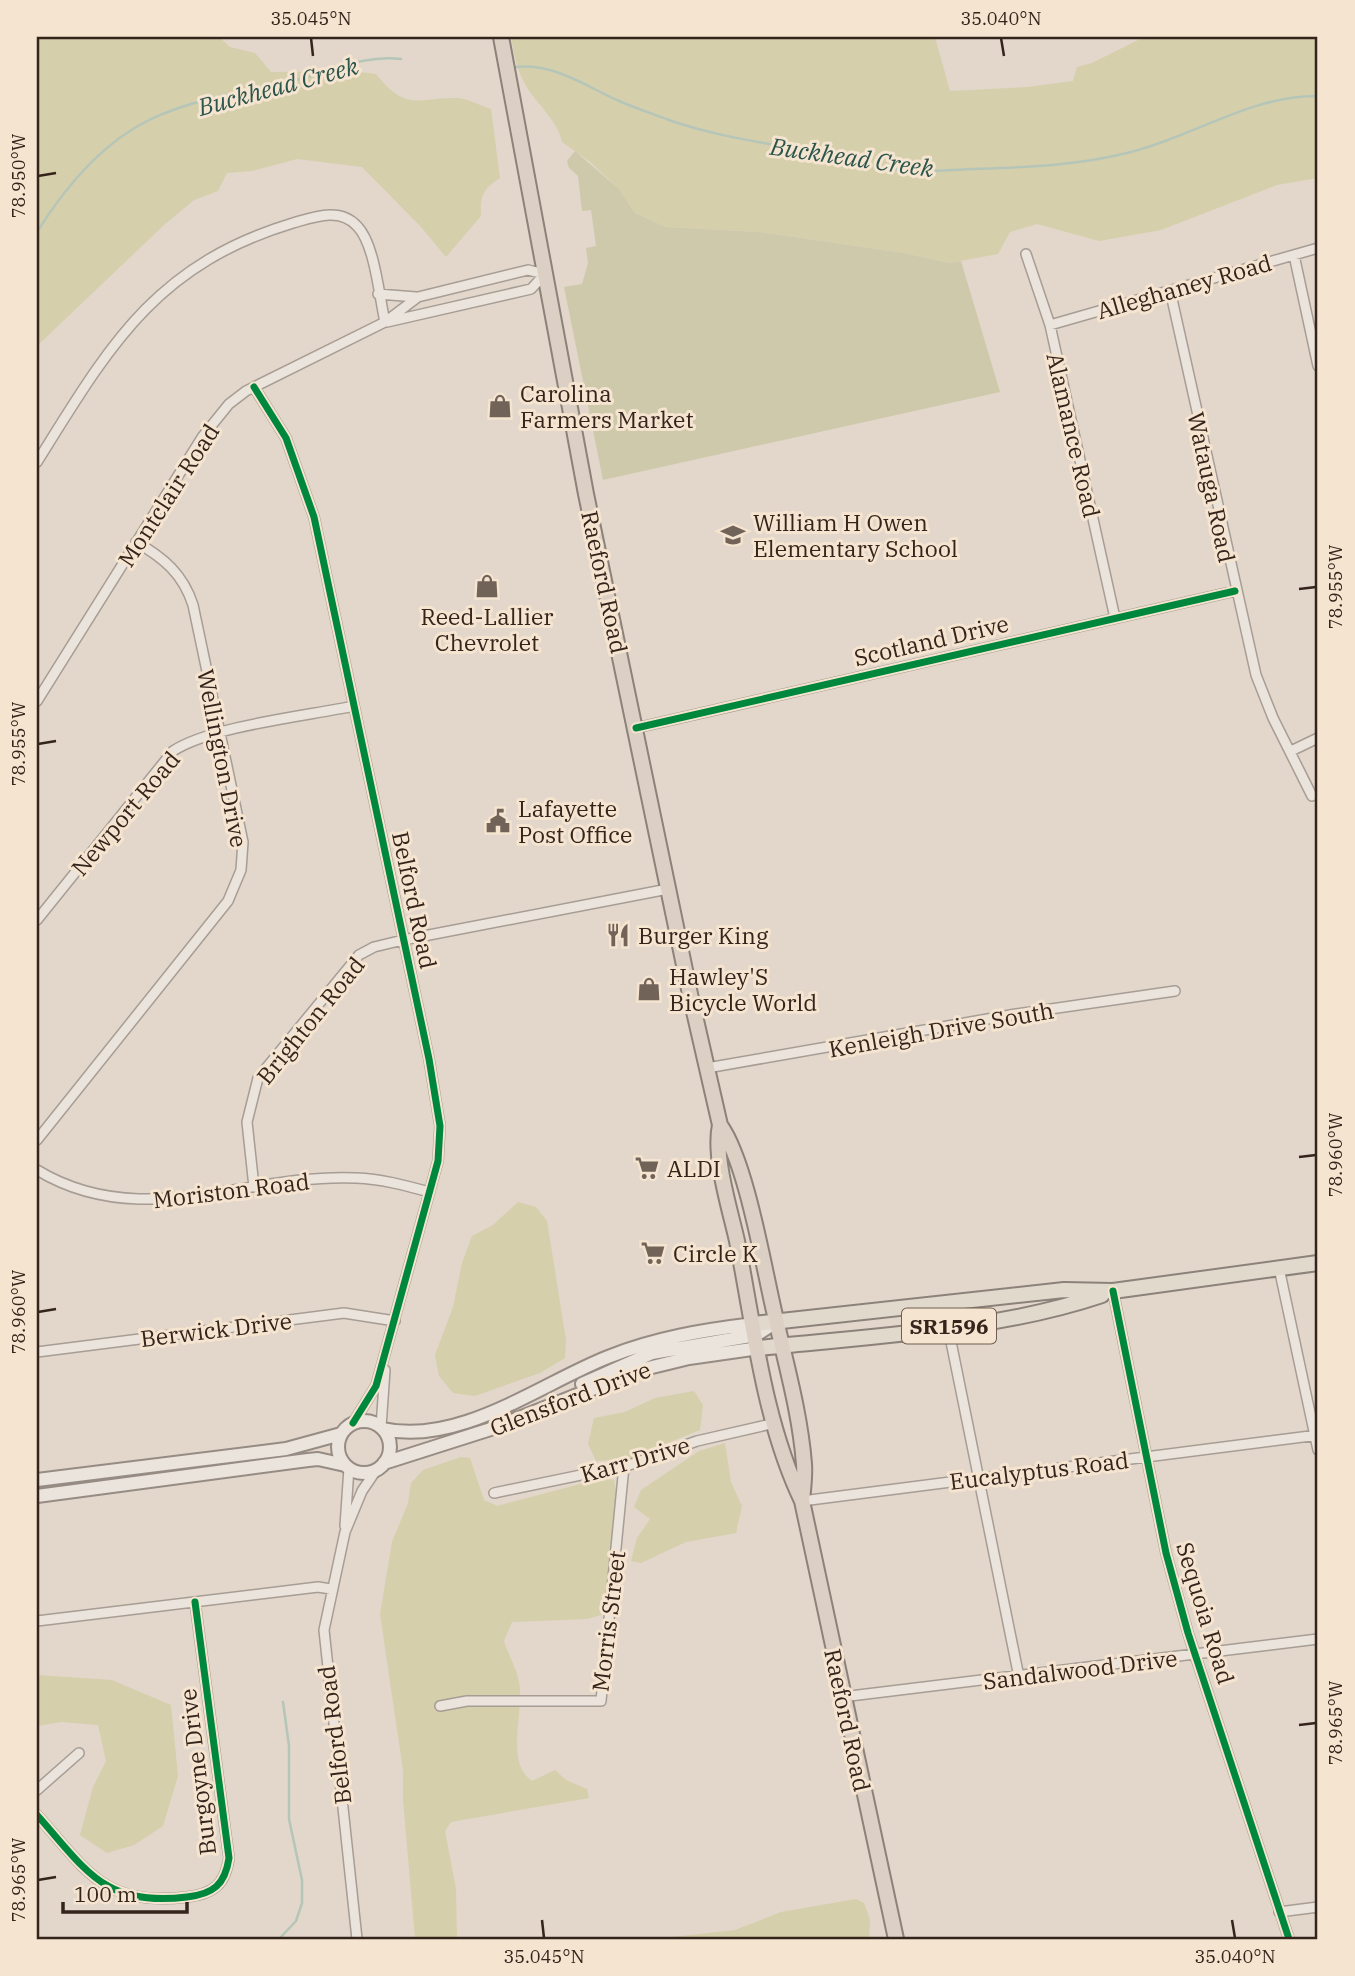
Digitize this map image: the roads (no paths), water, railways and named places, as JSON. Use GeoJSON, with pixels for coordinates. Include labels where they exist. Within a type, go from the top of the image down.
{"type":"FeatureCollection","features":[{"type":"Feature","properties":{"kind":"highway","name":"Raeford Road"},"geometry":{"type":"LineString","coordinates":[[501,37],[584,482],[720,1125],[719,1147],[756,1336],[788,1472],[802,1501],[896,1939]]}},
{"type":"Feature","properties":{"kind":"highway","name":"Raeford Road"},"geometry":{"type":"LineString","coordinates":[[720,1125],[730,1138],[735,1155],[782,1346],[804,1466],[802,1501]]}},
{"type":"Feature","properties":{"kind":"main road","name":"SR1596"},"geometry":{"type":"LineString","coordinates":[[776,1322],[1064,1290],[1113,1291],[1318,1263]]}},
{"type":"Feature","properties":{"kind":"main road","name":"SR1596"},"geometry":{"type":"LineString","coordinates":[[756,1336],[782,1346],[948,1326],[1066,1307],[1113,1291]]}},
{"type":"Feature","properties":{"kind":"main road"},"geometry":{"type":"LineString","coordinates":[[756,1336],[776,1322]]}},
{"type":"Feature","properties":{"kind":"main road","name":"Glensford Drive"},"geometry":{"type":"LineString","coordinates":[[382,1428],[410,1434],[425,1433],[498,1409],[630,1348],[686,1334],[756,1336]]}},
{"type":"Feature","properties":{"kind":"main road","name":"Glensford Drive"},"geometry":{"type":"LineString","coordinates":[[381,1466],[494,1428],[549,1403],[599,1374],[652,1353],[756,1336]]}},
{"type":"Feature","properties":{"kind":"main road"},"geometry":{"type":"LineString","coordinates":[[37,1480],[286,1449],[341,1434],[353,1423],[369,1421],[382,1428],[390,1446],[381,1466],[361,1473],[318,1459],[37,1496]]}},
{"type":"Feature","properties":{"kind":"main road"},"geometry":{"type":"LineString","coordinates":[[341,1434],[338,1450],[347,1467]]}},
{"type":"Feature","properties":{"kind":"street"},"geometry":{"type":"LineString","coordinates":[[37,462],[103,358],[134,318],[176,281],[223,250],[303,220],[341,215],[355,224],[368,244],[385,322]]}},
{"type":"Feature","properties":{"kind":"street","name":"Alleghaney Road"},"geometry":{"type":"LineString","coordinates":[[1050,325],[1318,247]]}},
{"type":"Feature","properties":{"kind":"street","name":"Alamance Road"},"geometry":{"type":"LineString","coordinates":[[1027,254],[1050,325],[1115,618]]}},
{"type":"Feature","properties":{"kind":"street"},"geometry":{"type":"LineString","coordinates":[[1294,255],[1318,366]]}},
{"type":"Feature","properties":{"kind":"street","name":"Montclair Road"},"geometry":{"type":"LineString","coordinates":[[37,701],[203,436],[229,404],[254,387],[385,322],[418,297],[527,271],[545,274]]}},
{"type":"Feature","properties":{"kind":"street","name":"Montclair Road"},"geometry":{"type":"LineString","coordinates":[[385,322],[531,289],[545,274]]}},
{"type":"Feature","properties":{"kind":"street","name":"Watauga Road"},"geometry":{"type":"LineString","coordinates":[[1170,290],[1235,591],[1263,696],[1312,796]]}},
{"type":"Feature","properties":{"kind":"street"},"geometry":{"type":"LineString","coordinates":[[378,294],[418,297]]}},
{"type":"Feature","properties":{"kind":"street","name":"Belford Road"},"geometry":{"type":"LineString","coordinates":[[254,387],[286,438],[307,490],[429,1059],[440,1126],[438,1161],[386,1358],[370,1400],[353,1423]]}},
{"type":"Feature","properties":{"kind":"street","name":"Wellington Drive"},"geometry":{"type":"LineString","coordinates":[[37,1140],[233,892],[241,870],[243,842],[190,594],[172,566],[136,542]]}},
{"type":"Feature","properties":{"kind":"street","name":"Scotland Drive"},"geometry":{"type":"LineString","coordinates":[[636,728],[1235,591]]}},
{"type":"Feature","properties":{"kind":"street","name":"Newport Road"},"geometry":{"type":"LineString","coordinates":[[37,920],[165,758],[183,745],[220,733],[354,706]]}},
{"type":"Feature","properties":{"kind":"street"},"geometry":{"type":"LineString","coordinates":[[1291,751],[1318,738]]}},
{"type":"Feature","properties":{"kind":"street","name":"Brighton Road"},"geometry":{"type":"LineString","coordinates":[[254,1187],[247,1122],[258,1079],[355,959],[374,947],[403,940],[668,889]]}},
{"type":"Feature","properties":{"kind":"street","name":"Kenleigh Drive South"},"geometry":{"type":"LineString","coordinates":[[707,1068],[1016,1014],[1175,991]]}},
{"type":"Feature","properties":{"kind":"street","name":"Moriston Road"},"geometry":{"type":"LineString","coordinates":[[37,1171],[71,1188],[125,1200],[353,1177],[398,1183],[429,1192]]}},
{"type":"Feature","properties":{"kind":"street"},"geometry":{"type":"LineString","coordinates":[[1279,1268],[1317,1435],[1318,1450]]}},
{"type":"Feature","properties":{"kind":"street","name":"Sequoia Road"},"geometry":{"type":"LineString","coordinates":[[1113,1291],[1166,1553],[1188,1633],[1289,1939]]}},
{"type":"Feature","properties":{"kind":"street","name":"Berwick Drive"},"geometry":{"type":"LineString","coordinates":[[37,1352],[344,1313],[396,1321]]}},
{"type":"Feature","properties":{"kind":"street"},"geometry":{"type":"LineString","coordinates":[[948,1326],[1019,1676]]}},
{"type":"Feature","properties":{"kind":"street","name":"Belford Road"},"geometry":{"type":"LineString","coordinates":[[382,1428],[386,1358]]}},
{"type":"Feature","properties":{"kind":"street","name":"Karr Drive"},"geometry":{"type":"LineString","coordinates":[[494,1493],[624,1466],[697,1441],[775,1423]]}},
{"type":"Feature","properties":{"kind":"street","name":"Eucalyptus Road"},"geometry":{"type":"LineString","coordinates":[[802,1501],[977,1476],[1317,1435]]}},
{"type":"Feature","properties":{"kind":"street","name":"Belford Road"},"geometry":{"type":"LineString","coordinates":[[357,1939],[324,1642],[331,1589],[345,1532],[362,1491],[381,1466]]}},
{"type":"Feature","properties":{"kind":"street","name":"Morris Street"},"geometry":{"type":"LineString","coordinates":[[440,1706],[467,1701],[601,1701],[624,1466]]}},
{"type":"Feature","properties":{"kind":"street","name":"Belford Road"},"geometry":{"type":"LineString","coordinates":[[345,1532],[347,1467]]}},
{"type":"Feature","properties":{"kind":"street"},"geometry":{"type":"LineString","coordinates":[[37,1621],[318,1587],[331,1589]]}},
{"type":"Feature","properties":{"kind":"street","name":"Burgoyne Drive"},"geometry":{"type":"LineString","coordinates":[[37,1815],[87,1871],[119,1893],[146,1900],[179,1898],[205,1895],[223,1881],[229,1858],[195,1602]]}},
{"type":"Feature","properties":{"kind":"street","name":"Sandalwood Drive"},"geometry":{"type":"LineString","coordinates":[[842,1697],[1318,1639]]}},
{"type":"Feature","properties":{"kind":"street"},"geometry":{"type":"LineString","coordinates":[[37,1790],[79,1753]]}},
{"type":"Feature","properties":{"kind":"street"},"geometry":{"type":"LineString","coordinates":[[1279,1912],[1318,1907]]}},
{"type":"Feature","properties":{"kind":"waterway","name":"Buckhead Creek"},"geometry":{"type":"LineString","coordinates":[[37,232],[86,168],[115,141],[149,120],[201,101],[292,81],[360,62],[401,59]]}},
{"type":"Feature","properties":{"kind":"waterway","name":"Buckhead Creek"},"geometry":{"type":"LineString","coordinates":[[516,67],[557,72],[631,106],[703,130],[870,165],[917,171],[1030,167],[1103,158],[1151,146],[1269,102],[1318,96]]}},
{"type":"Feature","properties":{"kind":"waterway"},"geometry":{"type":"LineString","coordinates":[[279,1939],[296,1921],[302,1903],[302,1880],[289,1819],[289,1746],[283,1702]]}},
{"type":"Feature","properties":{"kind":"place","name":"Carolina Farmers Market"},"geometry":{"type":"Point","coordinates":[500,406]}},
{"type":"Feature","properties":{"kind":"place","name":"William H Owen Elementary School"},"geometry":{"type":"Point","coordinates":[733,535]}},
{"type":"Feature","properties":{"kind":"place","name":"Reed-Lallier Chevrolet"},"geometry":{"type":"Point","coordinates":[487,586]}},
{"type":"Feature","properties":{"kind":"place","name":"Lafayette Post Office"},"geometry":{"type":"Point","coordinates":[498,821]}},
{"type":"Feature","properties":{"kind":"place","name":"Burger King"},"geometry":{"type":"Point","coordinates":[618,935]}},
{"type":"Feature","properties":{"kind":"place","name":"Hawley'S Bicycle World"},"geometry":{"type":"Point","coordinates":[649,989]}},
{"type":"Feature","properties":{"kind":"place","name":"ALDI"},"geometry":{"type":"Point","coordinates":[647,1168]}},
{"type":"Feature","properties":{"kind":"place","name":"Circle K"},"geometry":{"type":"Point","coordinates":[653,1253]}}]}
